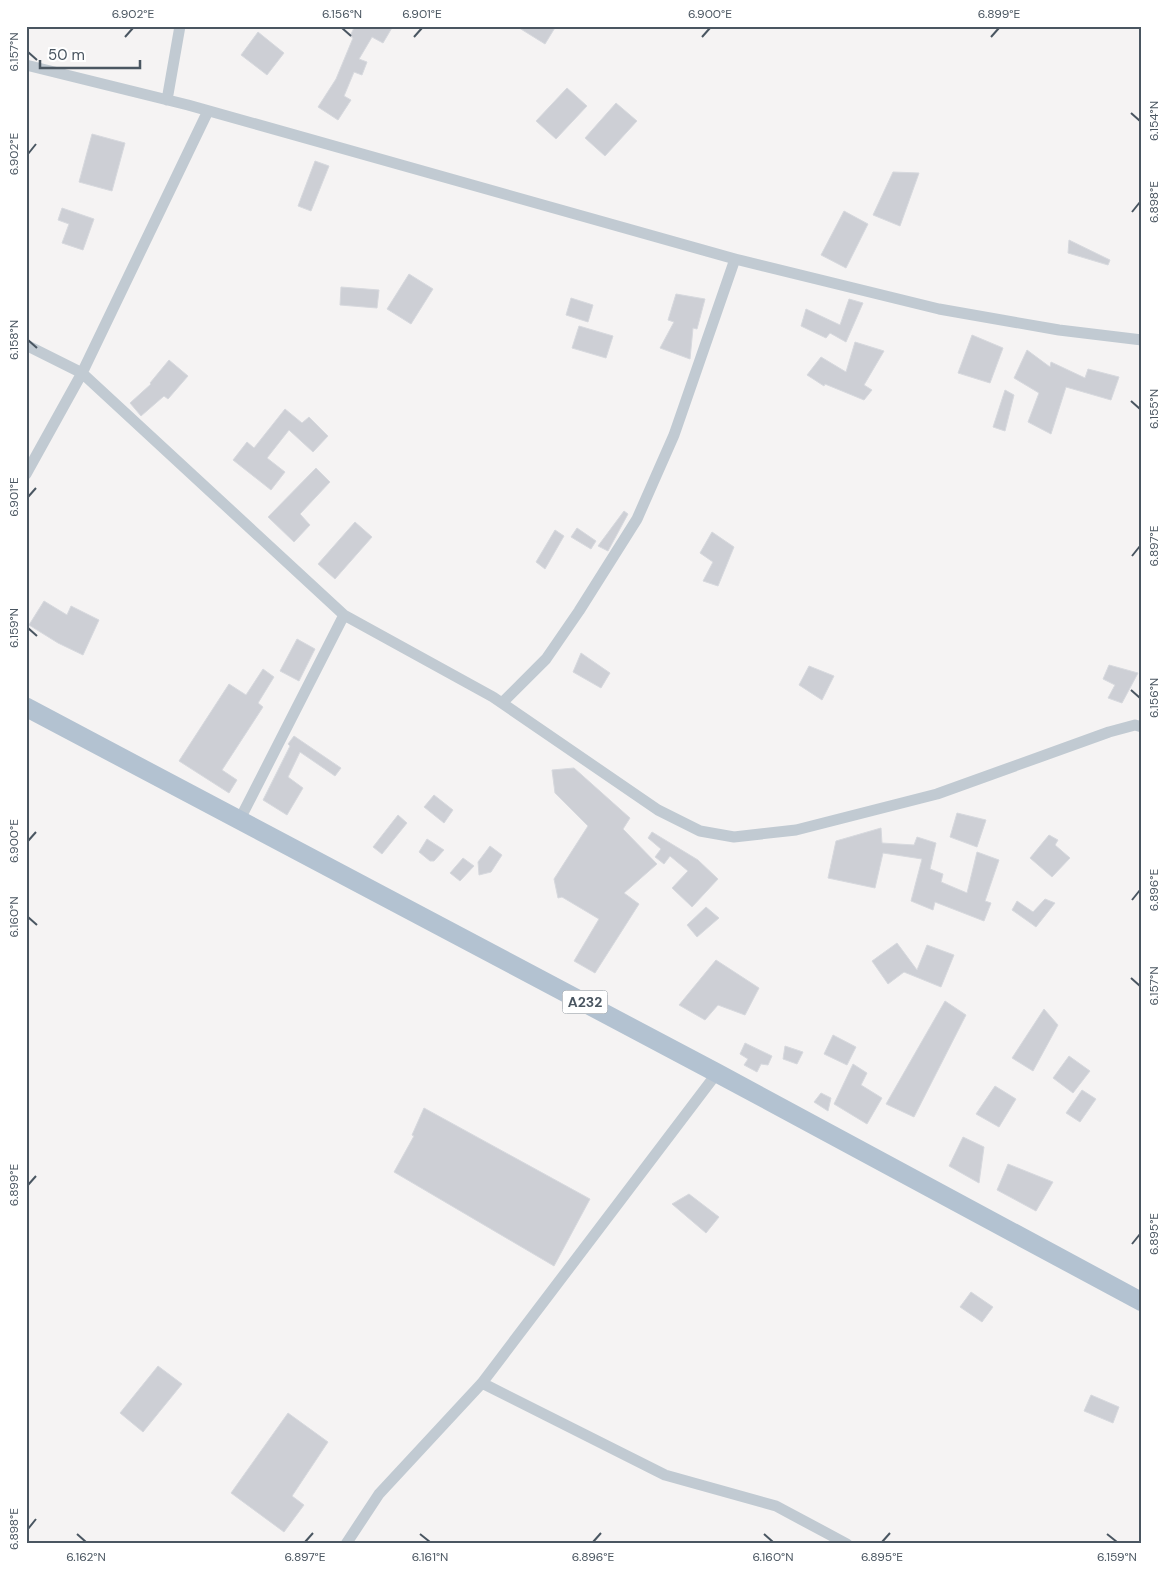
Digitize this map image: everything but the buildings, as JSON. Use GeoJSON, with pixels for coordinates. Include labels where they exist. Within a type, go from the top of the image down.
{"type":"FeatureCollection","features":[{"type":"Feature","properties":{"kind":"main road","name":"A232"},"geometry":{"type":"LineString","coordinates":[[26,707],[240,818],[1142,1302]]}},
{"type":"Feature","properties":{"kind":"street"},"geometry":{"type":"LineString","coordinates":[[168,100],[180,26]]}},
{"type":"Feature","properties":{"kind":"street"},"geometry":{"type":"LineString","coordinates":[[26,65],[168,100],[736,259],[938,309],[1059,330],[1142,340]]}},
{"type":"Feature","properties":{"kind":"street"},"geometry":{"type":"LineString","coordinates":[[26,474],[82,373],[208,111]]}},
{"type":"Feature","properties":{"kind":"street"},"geometry":{"type":"LineString","coordinates":[[502,704],[546,659],[637,519],[674,434],[736,259]]}},
{"type":"Feature","properties":{"kind":"street"},"geometry":{"type":"LineString","coordinates":[[26,345],[82,373],[344,615],[502,704],[658,810],[700,831],[734,836],[796,830],[937,794],[1109,732],[1135,725],[1142,727]]}},
{"type":"Feature","properties":{"kind":"street"},"geometry":{"type":"LineString","coordinates":[[240,818],[344,615]]}},
{"type":"Feature","properties":{"kind":"street"},"geometry":{"type":"LineString","coordinates":[[346,1544],[379,1494],[482,1383],[717,1073]]}},
{"type":"Feature","properties":{"kind":"street"},"geometry":{"type":"LineString","coordinates":[[482,1383],[665,1475],[776,1506],[847,1544]]}}]}
